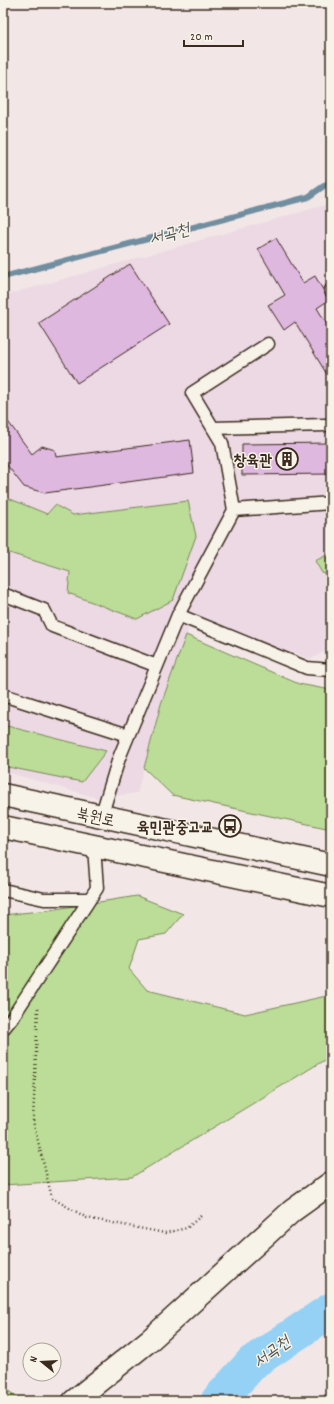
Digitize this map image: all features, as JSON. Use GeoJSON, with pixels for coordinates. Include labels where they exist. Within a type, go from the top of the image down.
{"type":"FeatureCollection","features":[{"type":"Feature","properties":{"kind":"street","name":"북원로"},"geometry":{"type":"LineString","coordinates":[[3,796],[331,865]]}},
{"type":"Feature","properties":{"kind":"street"},"geometry":{"type":"LineString","coordinates":[[94,847],[101,817]]}},
{"type":"Feature","properties":{"kind":"street","name":"북원로"},"geometry":{"type":"LineString","coordinates":[[3,827],[331,896]]}},
{"type":"Feature","properties":{"kind":"street"},"geometry":{"type":"LineString","coordinates":[[74,1401],[151,1338],[292,1211],[331,1183]]}},
{"type":"Feature","properties":{"kind":"lane"},"geometry":{"type":"LineString","coordinates":[[101,817],[119,758],[178,615],[234,510],[222,443],[192,393],[268,344]]}},
{"type":"Feature","properties":{"kind":"lane"},"geometry":{"type":"LineString","coordinates":[[213,428],[326,426]]}},
{"type":"Feature","properties":{"kind":"lane"},"geometry":{"type":"LineString","coordinates":[[234,510],[331,503]]}},
{"type":"Feature","properties":{"kind":"lane"},"geometry":{"type":"LineString","coordinates":[[3,594],[44,610],[52,626],[157,666]]}},
{"type":"Feature","properties":{"kind":"lane"},"geometry":{"type":"LineString","coordinates":[[178,615],[307,668],[331,670]]}},
{"type":"Feature","properties":{"kind":"lane"},"geometry":{"type":"LineString","coordinates":[[3,695],[128,735]]}},
{"type":"Feature","properties":{"kind":"lane"},"geometry":{"type":"LineString","coordinates":[[3,1029],[12,1018],[97,888],[94,847]]}},
{"type":"Feature","properties":{"kind":"lane"},"geometry":{"type":"LineString","coordinates":[[3,890],[44,899],[89,899]]}},
{"type":"Feature","properties":{"kind":"path"},"geometry":{"type":"LineString","coordinates":[[39,976],[33,1121],[52,1198],[87,1218],[165,1233],[187,1228],[202,1215]]}},
{"type":"Feature","properties":{"kind":"path"},"geometry":{"type":"LineString","coordinates":[[320,1401],[331,1390]]}},
{"type":"Feature","properties":{"kind":"shaded area"},"geometry":{"type":"Polygon","coordinates":[[[331,202],[331,648],[311,659],[193,618],[161,704],[137,793],[97,798],[3,771],[3,296],[325,205],[331,202]]]}},
{"type":"Feature","properties":{"kind":"green space"},"geometry":{"type":"Polygon","coordinates":[[[3,496],[47,514],[55,505],[73,515],[188,501],[196,536],[173,600],[137,619],[68,593],[70,572],[3,551],[3,496]]]}},
{"type":"Feature","properties":{"kind":"green space"},"geometry":{"type":"Polygon","coordinates":[[[331,553],[331,576],[322,573],[315,561],[331,553]]]}},
{"type":"Feature","properties":{"kind":"green space"},"geometry":{"type":"Polygon","coordinates":[[[186,635],[299,684],[331,690],[331,829],[172,795],[144,768],[161,704],[186,635]]]}},
{"type":"Feature","properties":{"kind":"green space"},"geometry":{"type":"Polygon","coordinates":[[[3,725],[106,751],[82,782],[3,766],[3,725]]]}},
{"type":"Feature","properties":{"kind":"green space"},"geometry":{"type":"Polygon","coordinates":[[[137,896],[183,914],[166,934],[139,939],[129,969],[147,990],[245,1014],[331,995],[331,1056],[132,1177],[3,1185],[3,915],[49,910],[137,896]]]}},
{"type":"Feature","properties":{"kind":"green space"},"geometry":{"type":"Polygon","coordinates":[[[4,1388],[23,1401],[3,1401],[4,1388]]]}},
{"type":"Feature","properties":{"kind":"building"},"geometry":{"type":"Polygon","coordinates":[[[276,238],[303,283],[315,276],[329,300],[317,308],[331,331],[331,381],[295,322],[284,330],[268,305],[285,295],[258,249],[276,238]]]}},
{"type":"Feature","properties":{"kind":"building"},"geometry":{"type":"Polygon","coordinates":[[[130,264],[169,324],[77,383],[39,323],[130,264]]]}},
{"type":"Feature","properties":{"kind":"building"},"geometry":{"type":"Polygon","coordinates":[[[3,415],[32,454],[42,446],[55,450],[56,457],[190,440],[194,473],[45,493],[24,487],[3,460],[3,415]]]}},
{"type":"Feature","properties":{"kind":"building","name":"창육관"},"geometry":{"type":"Polygon","coordinates":[[[331,443],[331,474],[242,475],[242,444],[331,443]]]}},
{"type":"Feature","properties":{"kind":"waterway","name":"서곡천"},"geometry":{"type":"LineString","coordinates":[[3,277],[308,197],[331,181]]}},
{"type":"Feature","properties":{"kind":"waterway","name":"서곡천"},"geometry":{"type":"LineString","coordinates":[[218,1401],[253,1362],[331,1310]]}},
{"type":"Feature","properties":{"kind":"place","name":"창육관"},"geometry":{"type":"Point","coordinates":[287,459]}},
{"type":"Feature","properties":{"kind":"place","name":"육민관중고교"},"geometry":{"type":"Point","coordinates":[230,826]}}]}
